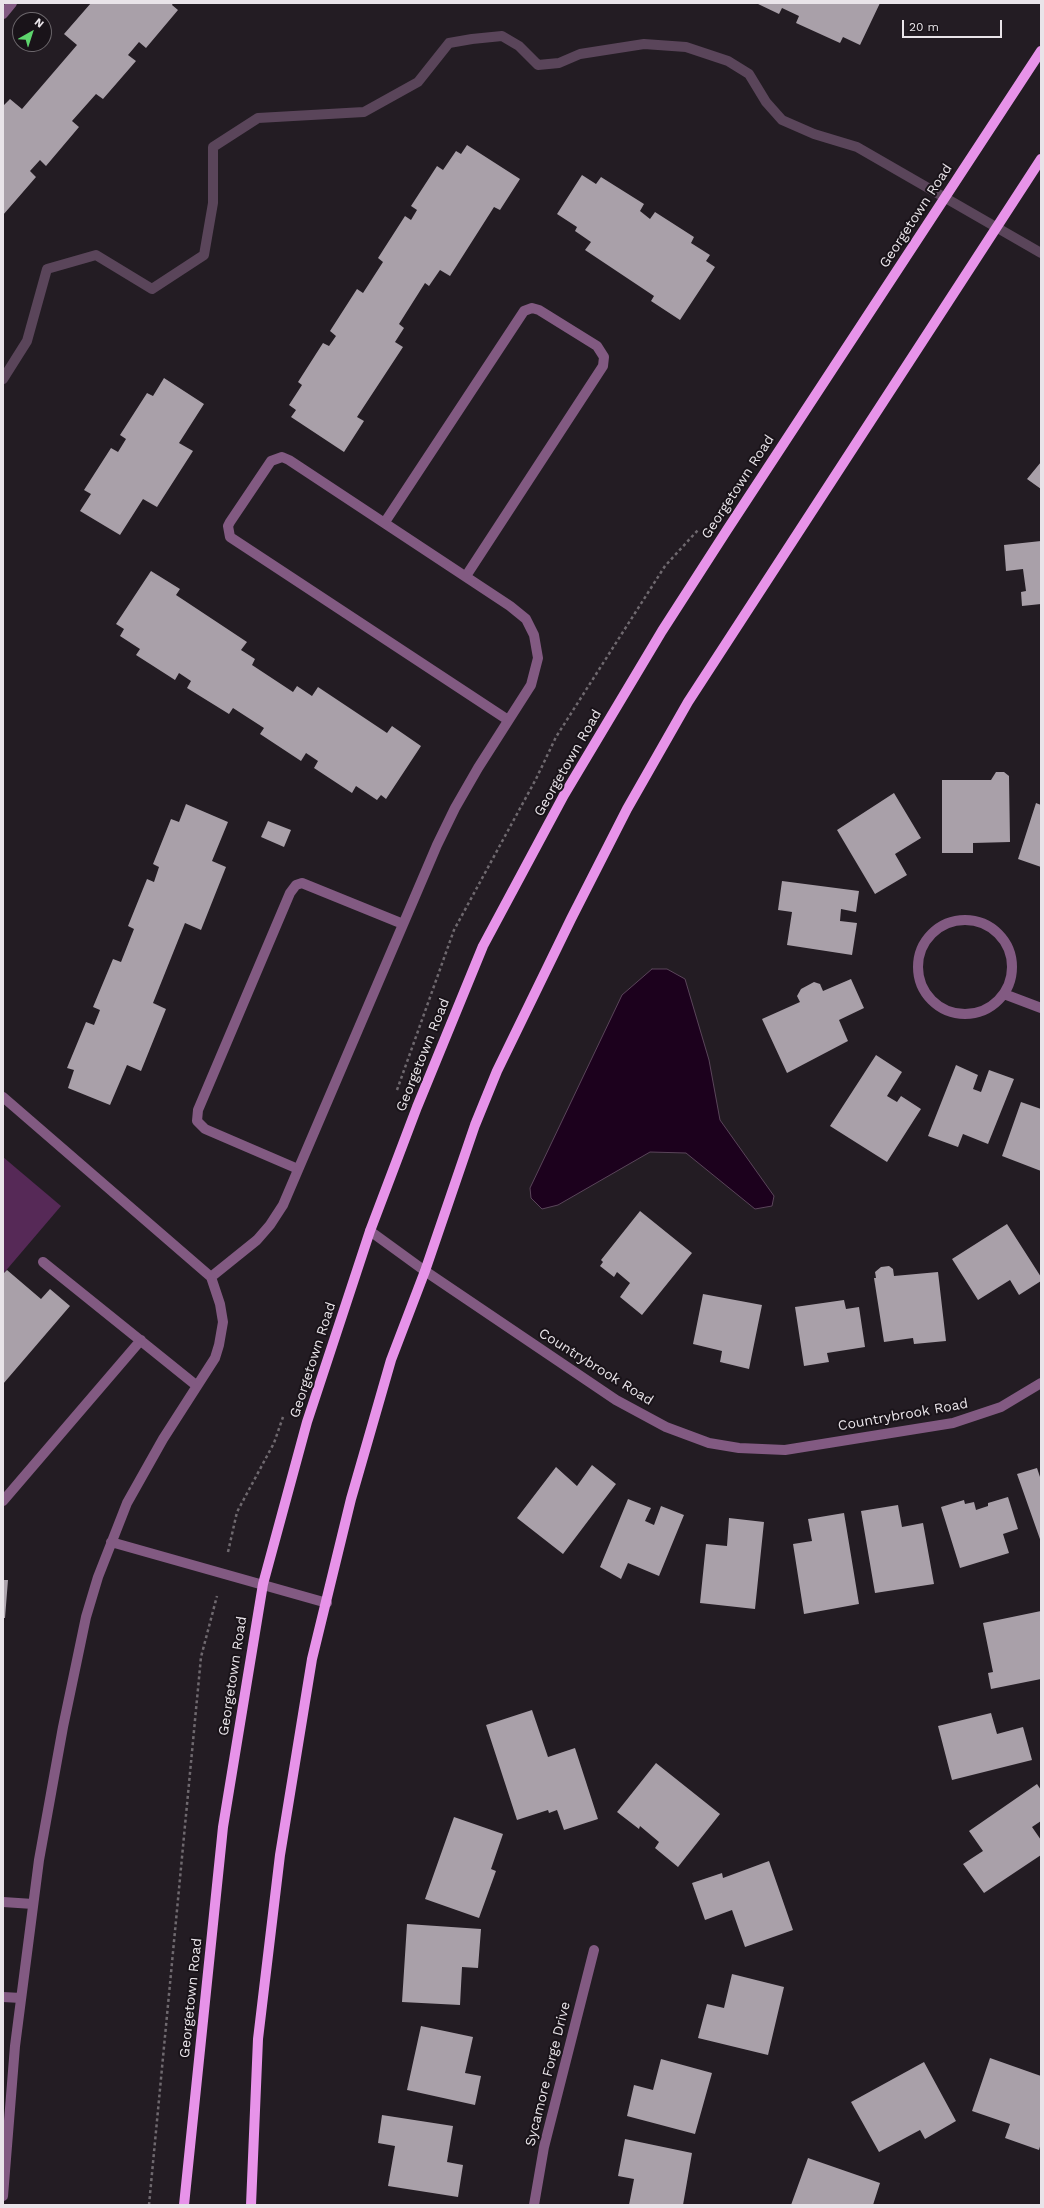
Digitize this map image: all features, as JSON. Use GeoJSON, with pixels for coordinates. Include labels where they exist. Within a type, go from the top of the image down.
{"type":"FeatureCollection","features":[{"type":"Feature","properties":{"kind":"main road","name":"Georgetown Road"},"geometry":{"type":"LineString","coordinates":[[184,2205],[222,1827],[263,1584],[307,1422],[370,1231],[417,1107],[483,946],[564,795],[698,574],[1041,51]]}},
{"type":"Feature","properties":{"kind":"main road"},"geometry":{"type":"LineString","coordinates":[[251,2205],[258,2039],[280,1855],[312,1659],[327,1603],[351,1499],[391,1360],[425,1271],[475,1125],[497,1071],[626,809],[688,702],[756,595],[1041,160]]}},
{"type":"Feature","properties":{"kind":"street"},"geometry":{"type":"LineString","coordinates":[[3,14],[12,3]]}},
{"type":"Feature","properties":{"kind":"street"},"geometry":{"type":"LineString","coordinates":[[385,522],[524,311],[532,308],[538,310],[597,346],[604,357],[602,366],[466,576]]}},
{"type":"Feature","properties":{"kind":"street"},"geometry":{"type":"LineString","coordinates":[[211,1277],[248,1248],[267,1229],[283,1206],[403,924],[455,808],[530,685],[538,658],[537,644],[526,618],[385,522],[282,457],[276,458],[268,465],[228,526],[230,537],[508,720]]}},
{"type":"Feature","properties":{"kind":"street"},"geometry":{"type":"LineString","coordinates":[[298,1169],[205,1129],[197,1121],[198,1110],[290,893],[296,885],[302,883],[403,924]]}},
{"type":"Feature","properties":{"kind":"street"},"geometry":{"type":"LineString","coordinates":[[956,920],[966,920],[984,924],[1000,935],[1007,946],[1012,963],[1010,982],[1004,994],[993,1005],[974,1014],[951,1013],[935,1004],[926,995],[918,974],[918,958],[921,948],[930,934],[944,924],[956,920]]}},
{"type":"Feature","properties":{"kind":"street"},"geometry":{"type":"LineString","coordinates":[[1004,994],[1041,1008]]}},
{"type":"Feature","properties":{"kind":"street"},"geometry":{"type":"LineString","coordinates":[[3,1097],[211,1277],[220,1304],[223,1322],[217,1353],[198,1386],[146,1467],[127,1503],[98,1577],[79,1649],[46,1814],[33,1904],[21,1998],[8,2124],[3,2196]]}},
{"type":"Feature","properties":{"kind":"street","name":"Countrybrook Road"},"geometry":{"type":"LineString","coordinates":[[370,1231],[425,1271],[616,1400],[666,1427],[709,1443],[724,1446],[785,1450],[953,1423],[1001,1407],[1041,1383]]}},
{"type":"Feature","properties":{"kind":"street"},"geometry":{"type":"LineString","coordinates":[[43,1262],[198,1386]]}},
{"type":"Feature","properties":{"kind":"street"},"geometry":{"type":"LineString","coordinates":[[3,1501],[141,1340]]}},
{"type":"Feature","properties":{"kind":"street"},"geometry":{"type":"LineString","coordinates":[[111,1542],[327,1603]]}},
{"type":"Feature","properties":{"kind":"street"},"geometry":{"type":"LineString","coordinates":[[3,1902],[33,1904]]}},
{"type":"Feature","properties":{"kind":"street","name":"Sycamore Forge Drive"},"geometry":{"type":"LineString","coordinates":[[534,2205],[544,2147],[594,1950]]}},
{"type":"Feature","properties":{"kind":"street"},"geometry":{"type":"LineString","coordinates":[[3,1997],[21,1998]]}},
{"type":"Feature","properties":{"kind":"path"},"geometry":{"type":"LineString","coordinates":[[149,2205],[201,1657],[224,1573],[237,1512]]}},
{"type":"Feature","properties":{"kind":"shaded area"},"geometry":{"type":"Polygon","coordinates":[[[652,969],[667,969],[685,979],[709,1060],[720,1120],[774,1196],[772,1206],[755,1209],[686,1153],[650,1152],[558,1205],[542,1209],[531,1198],[530,1188],[622,995],[652,969]]]}},
{"type":"Feature","properties":{"kind":"shaded area"},"geometry":{"type":"Polygon","coordinates":[[[3,1157],[61,1206],[3,1274],[3,1157]]]}},
{"type":"Feature","properties":{"kind":"building"},"geometry":{"type":"Polygon","coordinates":[[[91,3],[173,3],[172,5],[178,10],[146,48],[139,42],[128,55],[136,61],[103,99],[96,94],[72,121],[79,127],[46,166],[40,160],[30,171],[36,177],[3,215],[3,106],[10,99],[22,109],[77,45],[64,34],[91,3]]]}},
{"type":"Feature","properties":{"kind":"building"},"geometry":{"type":"Polygon","coordinates":[[[756,3],[880,3],[860,45],[843,37],[840,43],[796,23],[799,16],[782,8],[779,14],[756,3]]]}},
{"type":"Feature","properties":{"kind":"building"},"geometry":{"type":"Polygon","coordinates":[[[467,145],[520,179],[500,210],[494,207],[450,276],[440,270],[429,286],[425,283],[399,324],[404,328],[395,342],[403,347],[357,417],[364,421],[344,452],[291,417],[296,410],[289,405],[302,385],[298,382],[323,343],[329,346],[336,336],[330,331],[357,289],[363,293],[383,262],[378,258],[405,216],[411,220],[417,210],[411,206],[437,166],[443,170],[456,151],[461,154],[467,145]]]}},
{"type":"Feature","properties":{"kind":"building"},"geometry":{"type":"Polygon","coordinates":[[[582,175],[596,184],[601,177],[644,204],[640,211],[650,219],[655,212],[694,237],[691,243],[710,255],[706,261],[715,267],[680,320],[651,301],[654,296],[585,250],[591,242],[575,231],[577,227],[557,214],[582,175]]]}},
{"type":"Feature","properties":{"kind":"building"},"geometry":{"type":"Polygon","coordinates":[[[164,378],[204,404],[179,443],[193,451],[157,507],[143,499],[120,535],[80,511],[91,494],[84,490],[111,448],[118,452],[126,439],[120,435],[147,393],[153,396],[164,378]]]}},
{"type":"Feature","properties":{"kind":"building"},"geometry":{"type":"Polygon","coordinates":[[[1041,462],[1041,489],[1027,479],[1041,462]]]}},
{"type":"Feature","properties":{"kind":"building"},"geometry":{"type":"Polygon","coordinates":[[[1041,541],[1041,604],[1022,606],[1021,592],[1026,591],[1023,569],[1006,571],[1004,545],[1041,541]]]}},
{"type":"Feature","properties":{"kind":"building"},"geometry":{"type":"Polygon","coordinates":[[[151,571],[180,589],[176,595],[247,642],[241,650],[255,659],[252,665],[293,692],[297,686],[312,696],[318,687],[387,733],[392,726],[421,746],[386,799],[381,795],[377,800],[356,786],[352,793],[314,768],[318,761],[306,753],[301,761],[260,734],[264,728],[233,708],[229,714],[187,688],[191,681],[179,673],[175,680],[136,655],[140,649],[120,636],[124,629],[116,624],[151,571]]]}},
{"type":"Feature","properties":{"kind":"building"},"geometry":{"type":"Polygon","coordinates":[[[996,772],[1004,772],[1009,776],[1010,842],[973,843],[973,853],[942,853],[942,780],[991,780],[996,772]]]}},
{"type":"Feature","properties":{"kind":"building"},"geometry":{"type":"Polygon","coordinates":[[[894,793],[921,838],[895,854],[907,875],[875,894],[837,830],[894,793]]]}},
{"type":"Feature","properties":{"kind":"building"},"geometry":{"type":"Polygon","coordinates":[[[1036,803],[1041,805],[1041,867],[1018,859],[1036,803]]]}},
{"type":"Feature","properties":{"kind":"building"},"geometry":{"type":"Polygon","coordinates":[[[186,804],[228,822],[212,861],[226,867],[201,930],[185,923],[153,1003],[166,1009],[141,1071],[127,1065],[110,1105],[68,1088],[74,1070],[67,1068],[86,1022],[94,1025],[100,1010],[93,1007],[113,959],[121,962],[134,929],[128,926],[147,879],[154,882],[159,867],[153,864],[171,819],[179,822],[186,804]]]}},
{"type":"Feature","properties":{"kind":"building"},"geometry":{"type":"Polygon","coordinates":[[[268,821],[291,830],[284,847],[261,837],[268,821]]]}},
{"type":"Feature","properties":{"kind":"building"},"geometry":{"type":"Polygon","coordinates":[[[782,881],[859,891],[856,912],[841,909],[840,921],[857,923],[852,955],[787,945],[792,912],[778,910],[782,881]]]}},
{"type":"Feature","properties":{"kind":"building"},"geometry":{"type":"Polygon","coordinates":[[[851,979],[864,1008],[839,1020],[848,1041],[787,1073],[762,1019],[800,1002],[797,996],[801,989],[814,982],[820,984],[823,991],[851,979]]]}},
{"type":"Feature","properties":{"kind":"building"},"geometry":{"type":"Polygon","coordinates":[[[876,1055],[902,1072],[887,1096],[897,1102],[901,1096],[921,1109],[887,1162],[830,1126],[876,1055]]]}},
{"type":"Feature","properties":{"kind":"building"},"geometry":{"type":"Polygon","coordinates":[[[956,1065],[978,1075],[973,1089],[981,1092],[989,1070],[1014,1079],[988,1144],[963,1134],[958,1147],[928,1136],[956,1065]]]}},
{"type":"Feature","properties":{"kind":"building"},"geometry":{"type":"Polygon","coordinates":[[[1021,1102],[1041,1109],[1041,1171],[1002,1156],[1021,1102]]]}},
{"type":"Feature","properties":{"kind":"building"},"geometry":{"type":"Polygon","coordinates":[[[640,1211],[692,1253],[642,1315],[620,1297],[630,1283],[617,1272],[614,1277],[600,1266],[603,1262],[601,1260],[640,1211]]]}},
{"type":"Feature","properties":{"kind":"building"},"geometry":{"type":"Polygon","coordinates":[[[1007,1224],[1041,1277],[1041,1281],[1019,1295],[1010,1280],[978,1300],[952,1259],[1007,1224]]]}},
{"type":"Feature","properties":{"kind":"building"},"geometry":{"type":"Polygon","coordinates":[[[889,1266],[893,1269],[894,1276],[938,1272],[946,1341],[914,1344],[913,1338],[884,1342],[874,1278],[876,1278],[875,1272],[881,1267],[889,1266]]]}},
{"type":"Feature","properties":{"kind":"building"},"geometry":{"type":"Polygon","coordinates":[[[7,1270],[41,1299],[50,1289],[70,1306],[3,1384],[3,1274],[7,1270]]]}},
{"type":"Feature","properties":{"kind":"building"},"geometry":{"type":"Polygon","coordinates":[[[703,1294],[762,1305],[749,1369],[720,1362],[722,1351],[693,1344],[703,1294]]]}},
{"type":"Feature","properties":{"kind":"building"},"geometry":{"type":"Polygon","coordinates":[[[844,1300],[846,1309],[859,1307],[865,1347],[827,1353],[829,1362],[804,1366],[795,1307],[844,1300]]]}},
{"type":"Feature","properties":{"kind":"building"},"geometry":{"type":"Polygon","coordinates":[[[592,1465],[616,1484],[563,1554],[517,1518],[556,1467],[577,1486],[592,1465]]]}},
{"type":"Feature","properties":{"kind":"building"},"geometry":{"type":"Polygon","coordinates":[[[1037,1468],[1041,1480],[1041,1542],[1017,1474],[1037,1468]]]}},
{"type":"Feature","properties":{"kind":"building"},"geometry":{"type":"Polygon","coordinates":[[[1008,1497],[1018,1529],[1003,1534],[1009,1553],[960,1568],[941,1507],[964,1500],[965,1504],[974,1502],[976,1510],[988,1506],[988,1503],[1008,1497]]]}},
{"type":"Feature","properties":{"kind":"building"},"geometry":{"type":"Polygon","coordinates":[[[628,1499],[651,1508],[645,1521],[654,1525],[661,1506],[684,1515],[659,1576],[628,1563],[621,1579],[600,1567],[628,1499]]]}},
{"type":"Feature","properties":{"kind":"building"},"geometry":{"type":"Polygon","coordinates":[[[898,1505],[902,1527],[923,1523],[934,1584],[875,1593],[861,1511],[898,1505]]]}},
{"type":"Feature","properties":{"kind":"building"},"geometry":{"type":"Polygon","coordinates":[[[844,1513],[859,1604],[804,1614],[793,1544],[812,1541],[808,1519],[844,1513]]]}},
{"type":"Feature","properties":{"kind":"building"},"geometry":{"type":"Polygon","coordinates":[[[729,1518],[764,1522],[755,1609],[700,1603],[706,1544],[727,1546],[729,1518]]]}},
{"type":"Feature","properties":{"kind":"building"},"geometry":{"type":"Polygon","coordinates":[[[3,1580],[8,1580],[5,1618],[3,1618],[3,1580]]]}},
{"type":"Feature","properties":{"kind":"building"},"geometry":{"type":"Polygon","coordinates":[[[1041,1611],[1041,1679],[991,1689],[988,1673],[993,1672],[983,1623],[1041,1611]]]}},
{"type":"Feature","properties":{"kind":"building"},"geometry":{"type":"Polygon","coordinates":[[[532,1710],[548,1757],[575,1748],[598,1819],[564,1830],[557,1810],[549,1813],[548,1810],[517,1820],[486,1725],[532,1710]]]}},
{"type":"Feature","properties":{"kind":"building"},"geometry":{"type":"Polygon","coordinates":[[[991,1713],[997,1734],[1023,1727],[1032,1760],[952,1780],[938,1726],[991,1713]]]}},
{"type":"Feature","properties":{"kind":"building"},"geometry":{"type":"Polygon","coordinates":[[[656,1763],[720,1814],[678,1867],[655,1848],[659,1842],[640,1826],[639,1829],[617,1812],[656,1763]]]}},
{"type":"Feature","properties":{"kind":"building"},"geometry":{"type":"Polygon","coordinates":[[[1037,1784],[1041,1790],[1041,1821],[1032,1827],[1041,1840],[1041,1855],[984,1893],[963,1864],[983,1851],[969,1831],[1037,1784]]]}},
{"type":"Feature","properties":{"kind":"building"},"geometry":{"type":"Polygon","coordinates":[[[454,1817],[503,1834],[491,1869],[496,1871],[479,1918],[425,1899],[454,1817]]]}},
{"type":"Feature","properties":{"kind":"building"},"geometry":{"type":"Polygon","coordinates":[[[769,1861],[793,1930],[745,1947],[732,1910],[705,1920],[692,1883],[722,1873],[723,1878],[769,1861]]]}},
{"type":"Feature","properties":{"kind":"building"},"geometry":{"type":"Polygon","coordinates":[[[407,1924],[481,1929],[478,1968],[462,1967],[460,2005],[402,2002],[407,1924]]]}},
{"type":"Feature","properties":{"kind":"building"},"geometry":{"type":"Polygon","coordinates":[[[732,1974],[784,1987],[768,2055],[698,2038],[707,2004],[724,2008],[732,1974]]]}},
{"type":"Feature","properties":{"kind":"building"},"geometry":{"type":"Polygon","coordinates":[[[421,2026],[473,2037],[465,2073],[481,2076],[475,2105],[407,2090],[421,2026]]]}},
{"type":"Feature","properties":{"kind":"building"},"geometry":{"type":"Polygon","coordinates":[[[990,2058],[1041,2076],[1041,2143],[1039,2150],[1005,2138],[1010,2124],[972,2111],[990,2058]]]}},
{"type":"Feature","properties":{"kind":"building"},"geometry":{"type":"Polygon","coordinates":[[[661,2059],[712,2073],[695,2134],[627,2116],[634,2085],[653,2090],[661,2059]]]}},
{"type":"Feature","properties":{"kind":"building"},"geometry":{"type":"Polygon","coordinates":[[[924,2062],[956,2121],[925,2139],[920,2130],[879,2152],[851,2102],[924,2062]]]}},
{"type":"Feature","properties":{"kind":"building"},"geometry":{"type":"Polygon","coordinates":[[[382,2115],[453,2126],[447,2162],[463,2165],[458,2197],[388,2186],[395,2146],[378,2143],[382,2115]]]}},
{"type":"Feature","properties":{"kind":"building"},"geometry":{"type":"Polygon","coordinates":[[[625,2139],[692,2153],[683,2205],[629,2205],[634,2179],[618,2176],[625,2139]]]}},
{"type":"Feature","properties":{"kind":"building"},"geometry":{"type":"Polygon","coordinates":[[[808,2158],[880,2183],[873,2205],[791,2205],[808,2158]]]}},
{"type":"Feature","properties":{"kind":"waterway"},"geometry":{"type":"LineString","coordinates":[[3,379],[27,341],[47,269],[96,255],[152,289],[204,255],[213,203],[213,147],[258,118],[364,112],[418,82],[449,43],[472,39],[502,36],[519,46],[538,65],[559,63],[580,54],[644,44],[686,47],[728,61],[749,74],[766,102],[782,120],[814,134],[857,147],[1041,253]]}}]}
